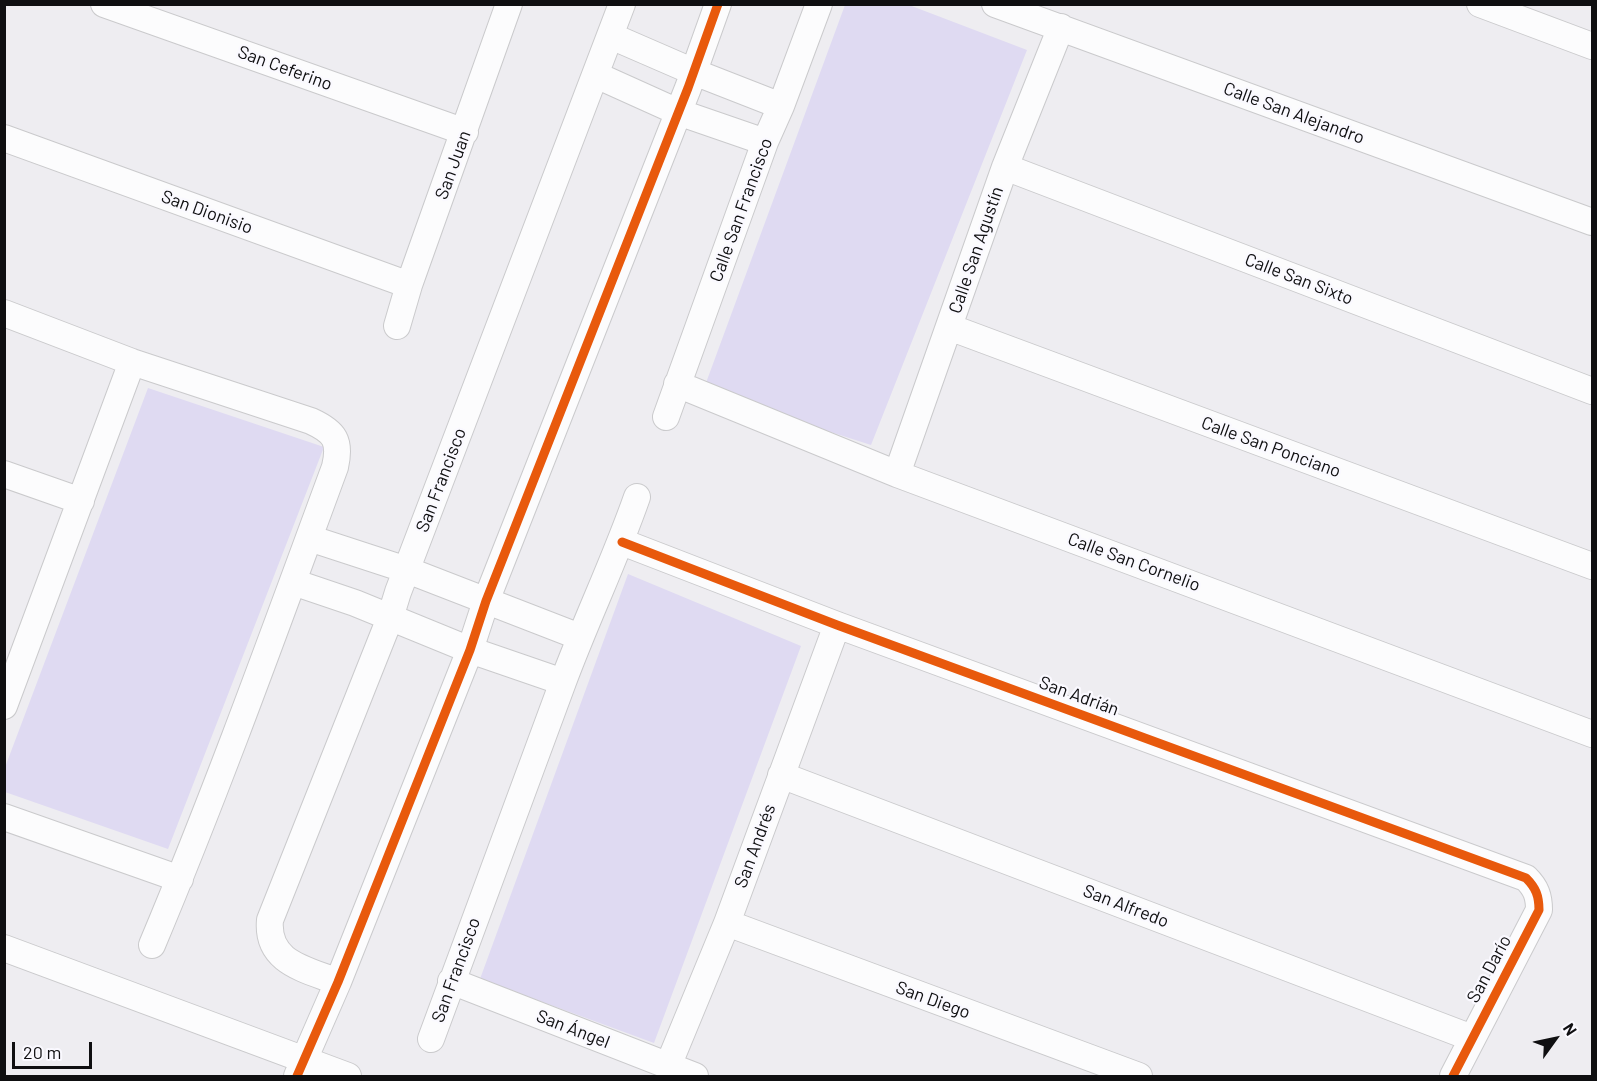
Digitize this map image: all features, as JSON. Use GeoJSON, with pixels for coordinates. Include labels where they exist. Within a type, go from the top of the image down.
{"type":"FeatureCollection","features":[{"type":"Feature","properties":{"kind":"street","name":"San Ceferino"},"geometry":{"type":"LineString","coordinates":[[105,4],[465,132]]}},
{"type":"Feature","properties":{"kind":"street","name":"San Juan"},"geometry":{"type":"LineString","coordinates":[[397,326],[409,285],[509,4]]}},
{"type":"Feature","properties":{"kind":"street","name":"San Francisco"},"geometry":{"type":"LineString","coordinates":[[338,982],[286,961],[279,955],[269,932],[270,920],[390,618],[622,4]]}},
{"type":"Feature","properties":{"kind":"street"},"geometry":{"type":"LineString","coordinates":[[301,1068],[338,982],[470,650],[486,601],[694,72],[718,4]]}},
{"type":"Feature","properties":{"kind":"street","name":"Calle San Francisco"},"geometry":{"type":"LineString","coordinates":[[666,417],[765,142],[819,4]]}},
{"type":"Feature","properties":{"kind":"street","name":"Calle San Alejandro"},"geometry":{"type":"LineString","coordinates":[[996,4],[1593,222]]}},
{"type":"Feature","properties":{"kind":"street"},"geometry":{"type":"LineString","coordinates":[[1480,4],[1591,42]]}},
{"type":"Feature","properties":{"kind":"street","name":"Calle San Agustín"},"geometry":{"type":"LineString","coordinates":[[897,474],[1005,168],[1061,27]]}},
{"type":"Feature","properties":{"kind":"street"},"geometry":{"type":"LineString","coordinates":[[610,36],[781,106]]}},
{"type":"Feature","properties":{"kind":"street"},"geometry":{"type":"LineString","coordinates":[[596,75],[678,112],[765,142]]}},
{"type":"Feature","properties":{"kind":"street","name":"San Dionisio"},"geometry":{"type":"LineString","coordinates":[[4,138],[409,285]]}},
{"type":"Feature","properties":{"kind":"street","name":"Calle San Sixto"},"geometry":{"type":"LineString","coordinates":[[1005,168],[1593,391]]}},
{"type":"Feature","properties":{"kind":"street"},"geometry":{"type":"LineString","coordinates":[[4,313],[132,362],[311,421],[325,427],[335,437],[338,452],[335,467],[180,879],[152,945]]}},
{"type":"Feature","properties":{"kind":"street","name":"Calle San Ponciano"},"geometry":{"type":"LineString","coordinates":[[949,327],[1593,566]]}},
{"type":"Feature","properties":{"kind":"street"},"geometry":{"type":"LineString","coordinates":[[4,706],[13,655],[81,501],[132,362]]}},
{"type":"Feature","properties":{"kind":"street","name":"Calle San Cornelio"},"geometry":{"type":"LineString","coordinates":[[677,384],[897,474],[1593,734]]}},
{"type":"Feature","properties":{"kind":"street"},"geometry":{"type":"LineString","coordinates":[[4,474],[81,501]]}},
{"type":"Feature","properties":{"kind":"street","name":"San Francisco"},"geometry":{"type":"LineString","coordinates":[[431,1040],[580,637],[622,542],[637,497]]}},
{"type":"Feature","properties":{"kind":"street"},"geometry":{"type":"LineString","coordinates":[[309,538],[407,570],[580,637]]}},
{"type":"Feature","properties":{"kind":"street","name":"San Adrián"},"geometry":{"type":"LineString","coordinates":[[622,542],[837,625],[1526,878]]}},
{"type":"Feature","properties":{"kind":"street"},"geometry":{"type":"LineString","coordinates":[[293,582],[355,603],[470,650],[563,682]]}},
{"type":"Feature","properties":{"kind":"street","name":"San Andrés"},"geometry":{"type":"LineString","coordinates":[[668,1066],[727,923],[837,625]]}},
{"type":"Feature","properties":{"kind":"street","name":"San Alfredo"},"geometry":{"type":"LineString","coordinates":[[781,775],[1472,1038]]}},
{"type":"Feature","properties":{"kind":"street"},"geometry":{"type":"LineString","coordinates":[[4,817],[180,879]]}},
{"type":"Feature","properties":{"kind":"street","name":"San Darío"},"geometry":{"type":"LineString","coordinates":[[1453,1077],[1539,910],[1539,896],[1526,878]]}},
{"type":"Feature","properties":{"kind":"street","name":"San Diego"},"geometry":{"type":"LineString","coordinates":[[727,923],[1139,1077]]}},
{"type":"Feature","properties":{"kind":"street"},"geometry":{"type":"LineString","coordinates":[[4,948],[301,1068],[348,1077]]}},
{"type":"Feature","properties":{"kind":"street","name":"San Ángel"},"geometry":{"type":"LineString","coordinates":[[451,981],[695,1077]]}},
{"type":"Feature","properties":{"kind":"shaded area"},"geometry":{"type":"Polygon","coordinates":[[[845,5],[909,5],[1027,50],[871,445],[703,391],[845,5]]]}},
{"type":"Feature","properties":{"kind":"shaded area"},"geometry":{"type":"Polygon","coordinates":[[[148,388],[324,447],[168,849],[5,792],[4,770],[148,388]]]}},
{"type":"Feature","properties":{"kind":"shaded area"},"geometry":{"type":"Polygon","coordinates":[[[628,574],[801,646],[654,1043],[480,979],[628,574]]]}},
{"type":"Feature","properties":{"kind":"cycle path"},"geometry":{"type":"LineString","coordinates":[[297,1076],[338,982],[470,650],[486,601],[688,88],[718,4]]}},
{"type":"Feature","properties":{"kind":"cycle path"},"geometry":{"type":"LineString","coordinates":[[622,542],[837,625],[1526,878],[1536,893],[1539,910],[1453,1076]]}}]}
